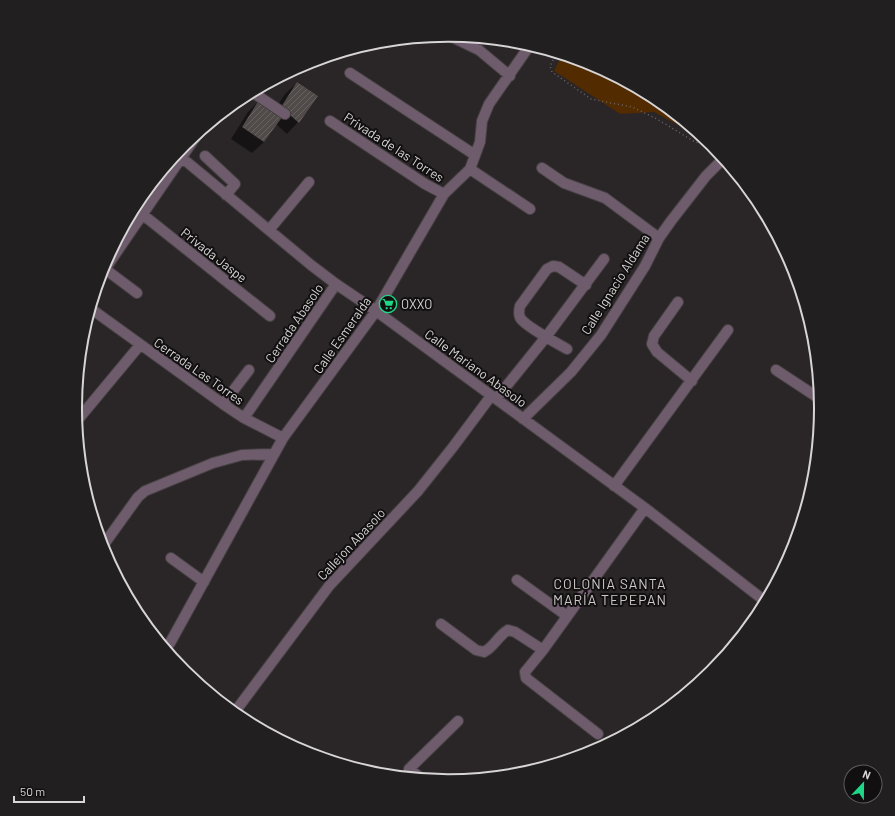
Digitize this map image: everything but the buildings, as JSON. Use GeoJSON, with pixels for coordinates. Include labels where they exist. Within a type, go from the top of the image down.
{"type":"FeatureCollection","features":[{"type":"Feature","properties":{"kind":"street"},"geometry":{"type":"LineString","coordinates":[[471,43],[510,76]]}},
{"type":"Feature","properties":{"kind":"street","name":"Calle Esmeralda"},"geometry":{"type":"LineString","coordinates":[[170,642],[284,438],[376,311],[444,194],[470,168],[480,142],[482,121],[489,104],[526,51]]}},
{"type":"Feature","properties":{"kind":"street"},"geometry":{"type":"LineString","coordinates":[[350,73],[475,155]]}},
{"type":"Feature","properties":{"kind":"street"},"geometry":{"type":"LineString","coordinates":[[257,96],[285,114]]}},
{"type":"Feature","properties":{"kind":"street","name":"Privada de las Torres"},"geometry":{"type":"LineString","coordinates":[[330,121],[425,184],[444,194]]}},
{"type":"Feature","properties":{"kind":"street"},"geometry":{"type":"LineString","coordinates":[[205,156],[235,184],[226,194]]}},
{"type":"Feature","properties":{"kind":"street","name":"Calle Mariano Abasolo"},"geometry":{"type":"LineString","coordinates":[[178,161],[187,162],[336,284],[376,311],[645,508],[760,597]]}},
{"type":"Feature","properties":{"kind":"street","name":"Calle Ignacio Aldama"},"geometry":{"type":"LineString","coordinates":[[523,419],[571,372],[601,335],[645,266],[660,238],[706,176],[719,163]]}},
{"type":"Feature","properties":{"kind":"street"},"geometry":{"type":"LineString","coordinates":[[470,168],[530,210]]}},
{"type":"Feature","properties":{"kind":"street"},"geometry":{"type":"LineString","coordinates":[[542,168],[564,183],[593,192],[604,198],[660,238]]}},
{"type":"Feature","properties":{"kind":"street"},"geometry":{"type":"LineString","coordinates":[[116,253],[149,205],[169,171]]}},
{"type":"Feature","properties":{"kind":"street"},"geometry":{"type":"LineString","coordinates":[[270,230],[309,182]]}},
{"type":"Feature","properties":{"kind":"street"},"geometry":{"type":"LineString","coordinates":[[145,202],[149,205]]}},
{"type":"Feature","properties":{"kind":"street","name":"Privada Jaspe"},"geometry":{"type":"LineString","coordinates":[[142,214],[270,316]]}},
{"type":"Feature","properties":{"kind":"street","name":"Callejon Abasolo"},"geometry":{"type":"LineString","coordinates":[[238,708],[329,586],[418,491],[494,397],[546,337],[604,259]]}},
{"type":"Feature","properties":{"kind":"street"},"geometry":{"type":"LineString","coordinates":[[567,349],[546,337],[521,319],[519,313],[520,306],[547,269],[553,266],[559,267],[586,285]]}},
{"type":"Feature","properties":{"kind":"street"},"geometry":{"type":"LineString","coordinates":[[108,271],[137,293]]}},
{"type":"Feature","properties":{"kind":"street","name":"Cerrada Abasolo"},"geometry":{"type":"LineString","coordinates":[[273,376],[336,284]]}},
{"type":"Feature","properties":{"kind":"street"},"geometry":{"type":"LineString","coordinates":[[678,302],[654,336],[652,344],[657,352],[692,380]]}},
{"type":"Feature","properties":{"kind":"street","name":"Cerrada Las Torres"},"geometry":{"type":"LineString","coordinates":[[95,311],[223,404],[244,418],[284,438]]}},
{"type":"Feature","properties":{"kind":"street"},"geometry":{"type":"LineString","coordinates":[[614,486],[728,330]]}},
{"type":"Feature","properties":{"kind":"street"},"geometry":{"type":"LineString","coordinates":[[82,415],[140,345]]}},
{"type":"Feature","properties":{"kind":"street"},"geometry":{"type":"LineString","coordinates":[[223,404],[249,370]]}},
{"type":"Feature","properties":{"kind":"street"},"geometry":{"type":"LineString","coordinates":[[776,370],[813,395]]}},
{"type":"Feature","properties":{"kind":"street","name":"Cerrada Las Torres"},"geometry":{"type":"LineString","coordinates":[[244,418],[273,376]]}},
{"type":"Feature","properties":{"kind":"street"},"geometry":{"type":"LineString","coordinates":[[106,541],[138,497],[145,491],[213,463],[242,455],[274,454]]}},
{"type":"Feature","properties":{"kind":"street"},"geometry":{"type":"LineString","coordinates":[[598,734],[526,678],[525,672],[568,616],[645,508]]}},
{"type":"Feature","properties":{"kind":"street"},"geometry":{"type":"LineString","coordinates":[[171,558],[204,582]]}},
{"type":"Feature","properties":{"kind":"street"},"geometry":{"type":"LineString","coordinates":[[517,580],[568,616]]}},
{"type":"Feature","properties":{"kind":"street"},"geometry":{"type":"LineString","coordinates":[[441,624],[476,650],[484,652],[490,648],[502,633],[508,630],[515,632],[543,650]]}},
{"type":"Feature","properties":{"kind":"street"},"geometry":{"type":"LineString","coordinates":[[412,772],[408,769],[458,721]]}},
{"type":"Feature","properties":{"kind":"path"},"geometry":{"type":"LineString","coordinates":[[554,58],[550,66],[552,72],[591,99],[618,106],[632,107],[657,119],[701,144]]}},
{"type":"Feature","properties":{"kind":"shaded area"},"geometry":{"type":"Polygon","coordinates":[[[560,59],[588,70],[630,91],[651,104],[680,126],[654,112],[620,114],[554,71],[560,59]]]}},
{"type":"Feature","properties":{"kind":"place","name":"OXXO"},"geometry":{"type":"Point","coordinates":[388,304]}},
{"type":"Feature","properties":{"kind":"district","name":"COLONIA SANTA MARÍA TEPEPAN"},"geometry":{"type":"Point","coordinates":[610,592]}}]}
